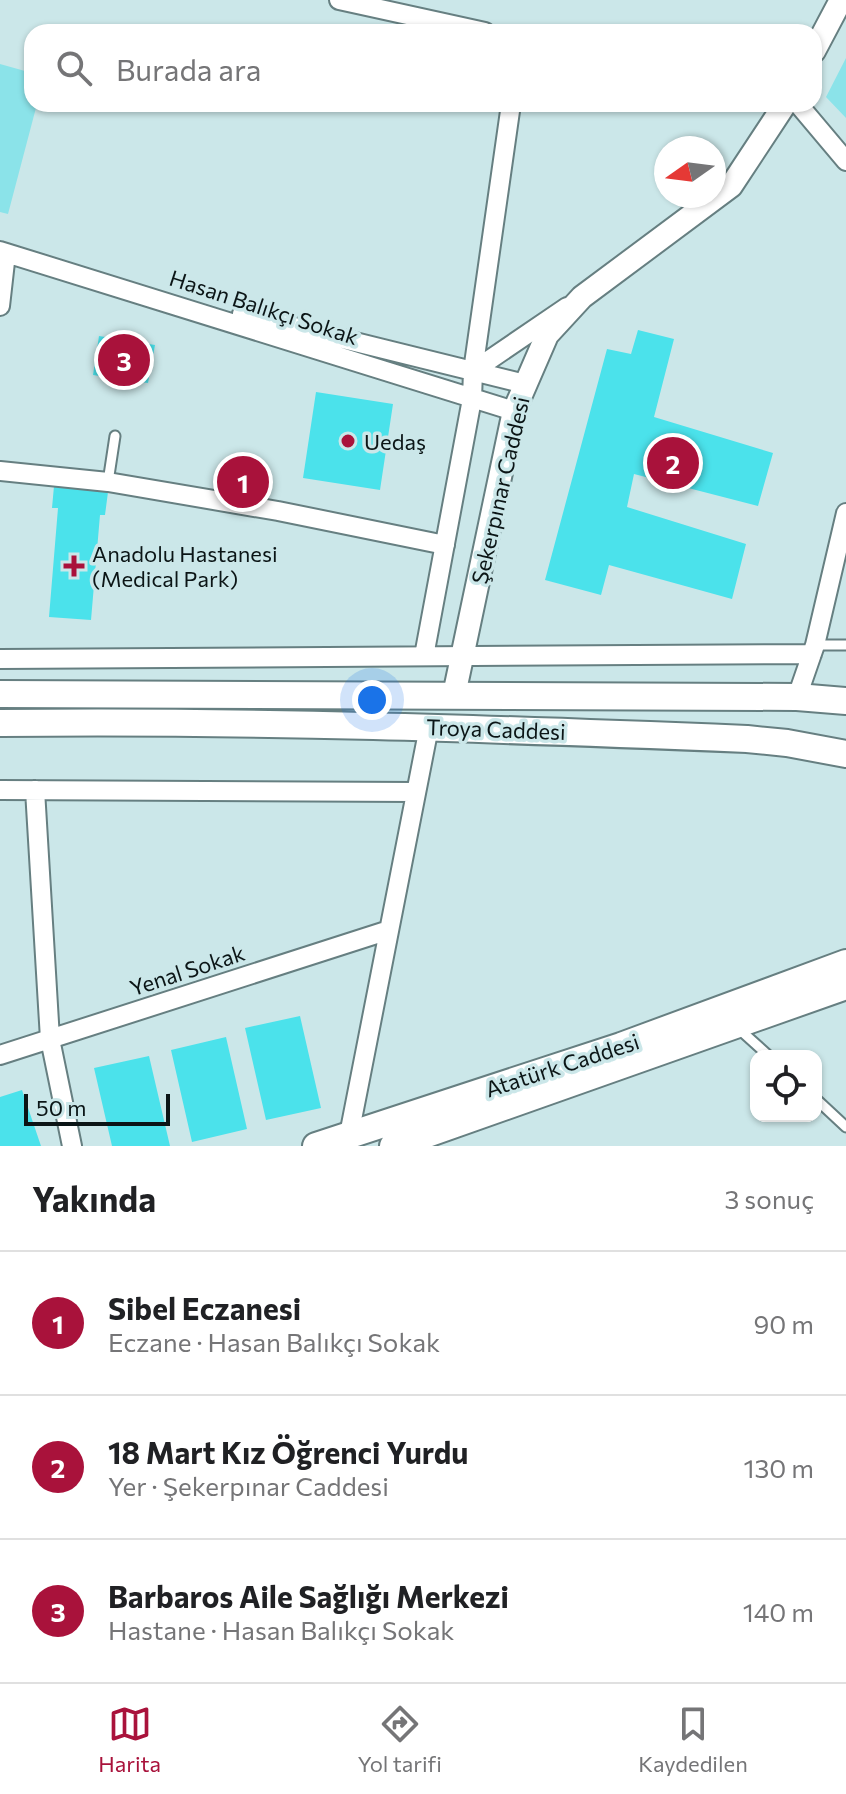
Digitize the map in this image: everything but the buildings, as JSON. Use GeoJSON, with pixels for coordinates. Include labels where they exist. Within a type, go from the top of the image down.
{"type":"FeatureCollection","features":[{"type":"Feature","properties":{"kind":"main road","name":"Troya Caddesi"},"geometry":{"type":"LineString","coordinates":[[0,694],[797,697],[846,701]]}},
{"type":"Feature","properties":{"kind":"main road","name":"Troya Caddesi"},"geometry":{"type":"LineString","coordinates":[[0,723],[429,727],[747,739],[846,754]]}},
{"type":"Feature","properties":{"kind":"main road","name":"Atatürk Caddesi"},"geometry":{"type":"LineString","coordinates":[[316,1146],[621,1046],[846,963]]}},
{"type":"Feature","properties":{"kind":"main road","name":"Atatürk Caddesi"},"geometry":{"type":"LineString","coordinates":[[393,1146],[846,986]]}},
{"type":"Feature","properties":{"kind":"street"},"geometry":{"type":"LineString","coordinates":[[339,0],[448,24]]}},
{"type":"Feature","properties":{"kind":"street"},"geometry":{"type":"LineString","coordinates":[[822,36],[841,0]]}},
{"type":"Feature","properties":{"kind":"street"},"geometry":{"type":"LineString","coordinates":[[424,656],[472,399],[473,371],[510,112]]}},
{"type":"Feature","properties":{"kind":"street","name":"Şekerpınar Caddesi"},"geometry":{"type":"LineString","coordinates":[[454,695],[514,411],[547,335],[582,297],[731,186],[780,112]]}},
{"type":"Feature","properties":{"kind":"street"},"geometry":{"type":"LineString","coordinates":[[805,112],[846,161]]}},
{"type":"Feature","properties":{"kind":"street"},"geometry":{"type":"LineString","coordinates":[[0,306],[3,252]]}},
{"type":"Feature","properties":{"kind":"street","name":"Hasan Balıkçı Sokak"},"geometry":{"type":"LineString","coordinates":[[3,252],[514,411]]}},
{"type":"Feature","properties":{"kind":"street"},"geometry":{"type":"LineString","coordinates":[[134,291],[192,301],[525,384]]}},
{"type":"Feature","properties":{"kind":"street"},"geometry":{"type":"LineString","coordinates":[[473,371],[526,332],[582,297]]}},
{"type":"Feature","properties":{"kind":"street"},"geometry":{"type":"LineString","coordinates":[[0,471],[108,482],[278,511],[445,545]]}},
{"type":"Feature","properties":{"kind":"street"},"geometry":{"type":"LineString","coordinates":[[797,697],[813,650],[846,513]]}},
{"type":"Feature","properties":{"kind":"street"},"geometry":{"type":"LineString","coordinates":[[0,659],[813,650]]}},
{"type":"Feature","properties":{"kind":"street"},"geometry":{"type":"LineString","coordinates":[[349,1135],[429,727]]}},
{"type":"Feature","properties":{"kind":"street"},"geometry":{"type":"LineString","coordinates":[[0,790],[416,792]]}},
{"type":"Feature","properties":{"kind":"street"},"geometry":{"type":"LineString","coordinates":[[35,790],[50,1039],[72,1146]]}},
{"type":"Feature","properties":{"kind":"street","name":"Yenal Sokak"},"geometry":{"type":"LineString","coordinates":[[0,1055],[389,930]]}},
{"type":"Feature","properties":{"kind":"lane"},"geometry":{"type":"LineString","coordinates":[[108,482],[115,436]]}},
{"type":"Feature","properties":{"kind":"lane"},"geometry":{"type":"LineString","coordinates":[[813,650],[846,645]]}},
{"type":"Feature","properties":{"kind":"lane"},"geometry":{"type":"LineString","coordinates":[[735,1025],[762,1050]]}},
{"type":"Feature","properties":{"kind":"lane"},"geometry":{"type":"LineString","coordinates":[[822,1105],[846,1127]]}},
{"type":"Feature","properties":{"kind":"shaded area"},"geometry":{"type":"Polygon","coordinates":[[[846,58],[846,118],[826,97],[846,58]]]}},
{"type":"Feature","properties":{"kind":"shaded area"},"geometry":{"type":"Polygon","coordinates":[[[0,64],[24,71],[24,112],[35,112],[8,214],[0,212],[0,64]]]}},
{"type":"Feature","properties":{"kind":"place","name":"Barbaros Aile Sağlığı Merkezi"},"geometry":{"type":"Point","coordinates":[124,360]}},
{"type":"Feature","properties":{"kind":"place","name":"Uedaş"},"geometry":{"type":"Point","coordinates":[348,441]}},
{"type":"Feature","properties":{"kind":"place","name":"18 Mart Kız Öğrenci Yurdu"},"geometry":{"type":"Point","coordinates":[673,463]}},
{"type":"Feature","properties":{"kind":"place","name":"Sibel Eczanesi"},"geometry":{"type":"Point","coordinates":[243,482]}},
{"type":"Feature","properties":{"kind":"place","name":"Anadolu Hastanesi (Medical Park)"},"geometry":{"type":"Point","coordinates":[74,566]}}]}
